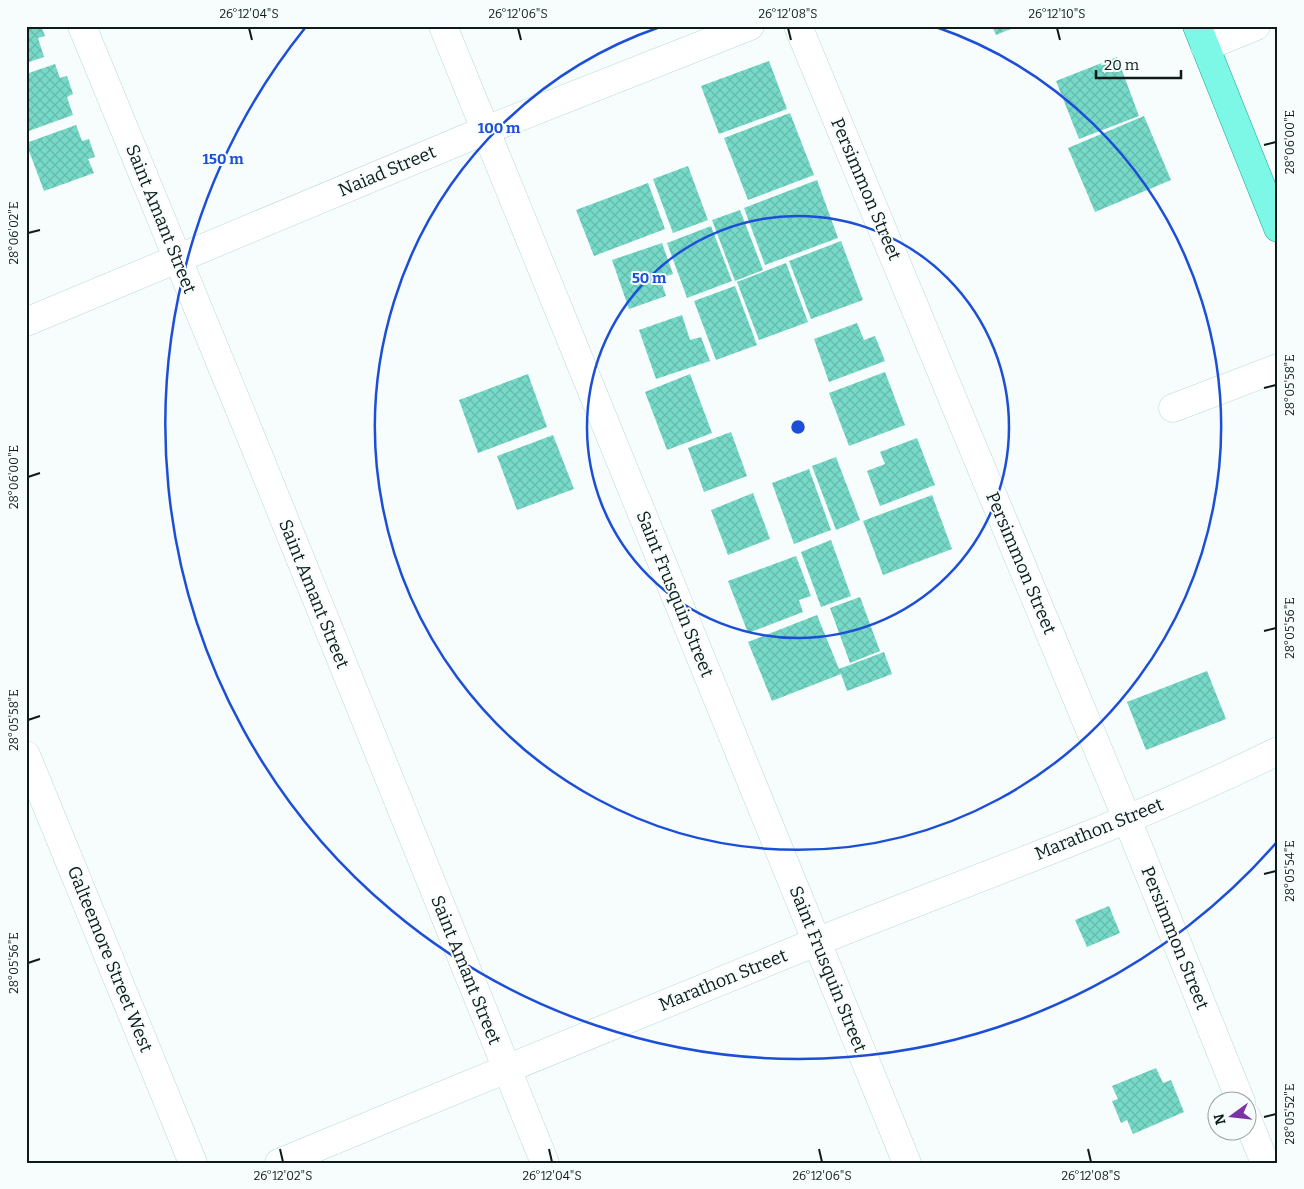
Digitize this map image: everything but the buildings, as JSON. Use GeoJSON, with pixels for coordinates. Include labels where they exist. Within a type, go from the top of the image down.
{"type":"FeatureCollection","features":[{"type":"Feature","properties":{"kind":"main road"},"geometry":{"type":"LineString","coordinates":[[1201,37],[1278,228]]}},
{"type":"Feature","properties":{"kind":"street","name":"Saint Amant Street"},"geometry":{"type":"LineString","coordinates":[[82,26],[545,1163]]}},
{"type":"Feature","properties":{"kind":"street","name":"Saint Frusquin Street"},"geometry":{"type":"LineString","coordinates":[[443,26],[907,1163]]}},
{"type":"Feature","properties":{"kind":"street","name":"Naiad Street"},"geometry":{"type":"LineString","coordinates":[[26,322],[486,130],[750,26]]}},
{"type":"Feature","properties":{"kind":"street","name":"Persimmon Street"},"geometry":{"type":"LineString","coordinates":[[798,26],[1127,819],[1237,1092]]}},
{"type":"Feature","properties":{"kind":"street"},"geometry":{"type":"LineString","coordinates":[[1201,37],[1256,26]]}},
{"type":"Feature","properties":{"kind":"street"},"geometry":{"type":"LineString","coordinates":[[1173,408],[1278,368]]}},
{"type":"Feature","properties":{"kind":"street","name":"Marathon Street"},"geometry":{"type":"LineString","coordinates":[[279,1163],[817,942],[1127,819],[1278,752]]}},
{"type":"Feature","properties":{"kind":"street","name":"Galteemore Street West"},"geometry":{"type":"LineString","coordinates":[[26,755],[193,1163]]}},
{"type":"Feature","properties":{"kind":"street"},"geometry":{"type":"LineString","coordinates":[[1256,1141],[1265,1163]]}}]}
